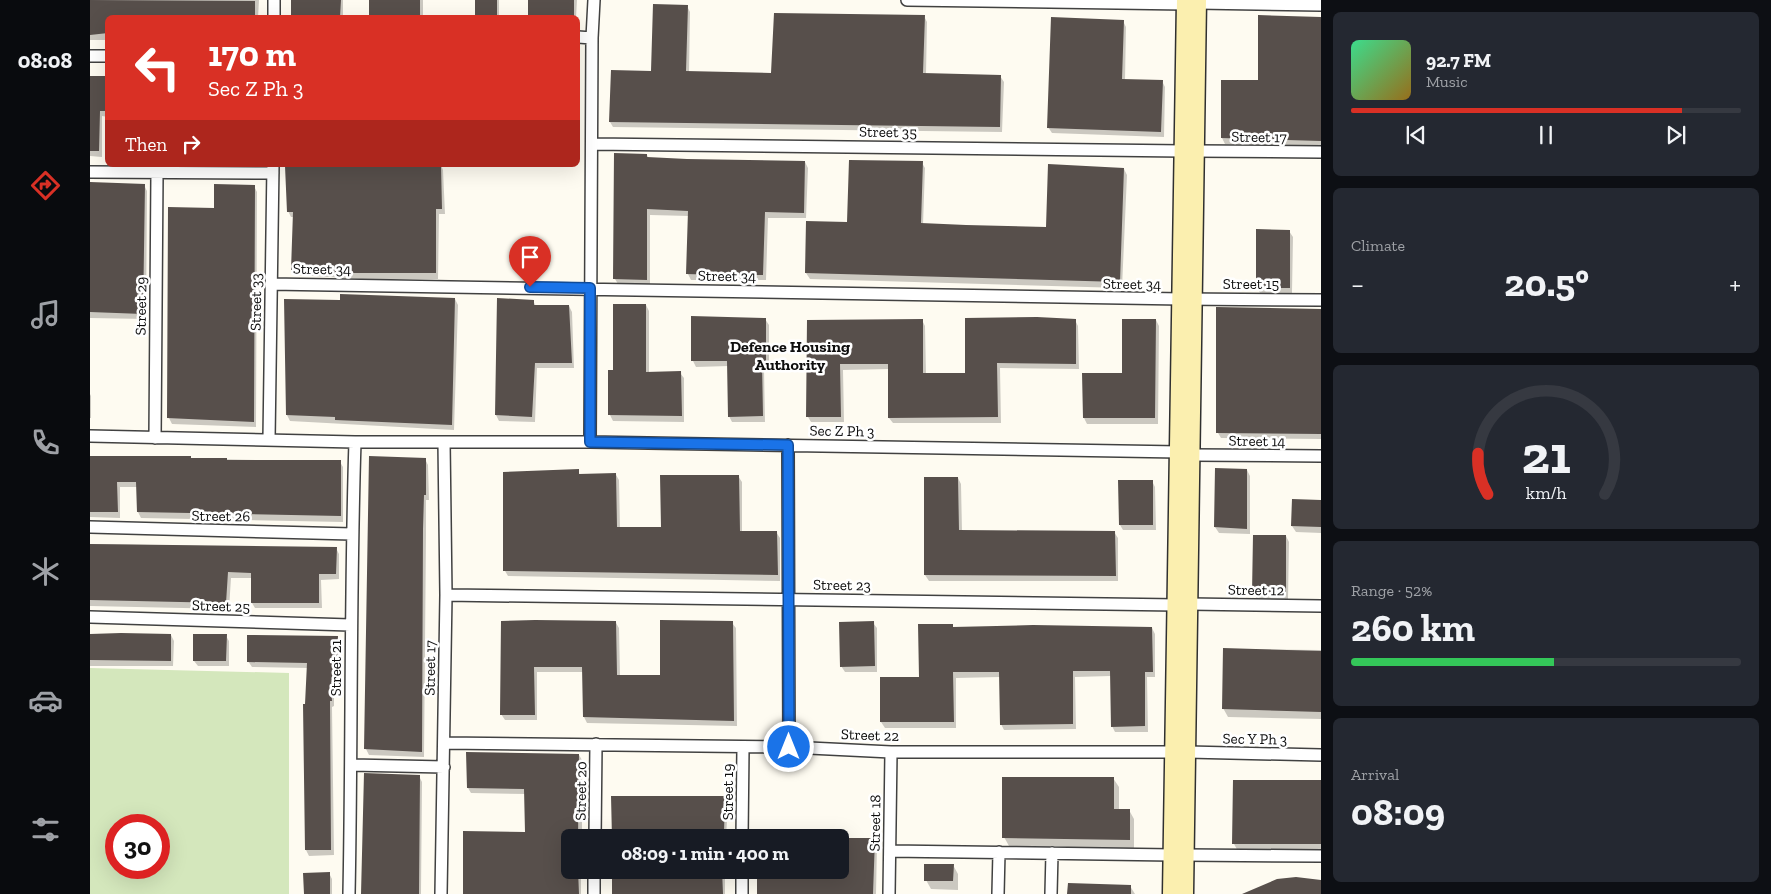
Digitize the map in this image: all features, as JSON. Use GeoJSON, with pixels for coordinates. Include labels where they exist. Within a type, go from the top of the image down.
{"type":"FeatureCollection","features":[{"type":"Feature","properties":{"kind":"main road"},"geometry":{"type":"LineString","coordinates":[[1184,894],[1179,855],[1191,2]]}},
{"type":"Feature","properties":{"kind":"main road"},"geometry":{"type":"LineString","coordinates":[[1171,894],[1179,855]]}},
{"type":"Feature","properties":{"kind":"street"},"geometry":{"type":"LineString","coordinates":[[274,0],[274,15]]}},
{"type":"Feature","properties":{"kind":"street"},"geometry":{"type":"LineString","coordinates":[[590,442],[592,38],[594,0]]}},
{"type":"Feature","properties":{"kind":"street"},"geometry":{"type":"LineString","coordinates":[[907,0],[1321,5]]}},
{"type":"Feature","properties":{"kind":"street"},"geometry":{"type":"LineString","coordinates":[[580,37],[592,38]]}},
{"type":"Feature","properties":{"kind":"street"},"geometry":{"type":"LineString","coordinates":[[90,56],[105,56]]}},
{"type":"Feature","properties":{"kind":"street","name":"Street 35"},"geometry":{"type":"LineString","coordinates":[[592,144],[1189,151]]}},
{"type":"Feature","properties":{"kind":"street","name":"Street 17"},"geometry":{"type":"LineString","coordinates":[[1189,151],[1321,152]]}},
{"type":"Feature","properties":{"kind":"street"},"geometry":{"type":"LineString","coordinates":[[90,172],[158,173],[273,169]]}},
{"type":"Feature","properties":{"kind":"street","name":"Street 33"},"geometry":{"type":"LineString","coordinates":[[269,439],[273,169]]}},
{"type":"Feature","properties":{"kind":"street","name":"Street 29"},"geometry":{"type":"LineString","coordinates":[[155,438],[158,173]]}},
{"type":"Feature","properties":{"kind":"street","name":"Street 34"},"geometry":{"type":"LineString","coordinates":[[271,284],[1188,299]]}},
{"type":"Feature","properties":{"kind":"street","name":"Street 15"},"geometry":{"type":"LineString","coordinates":[[1188,299],[1321,300]]}},
{"type":"Feature","properties":{"kind":"street","name":"Sec Z Ph 3"},"geometry":{"type":"LineString","coordinates":[[90,436],[355,442],[590,442],[1185,453]]}},
{"type":"Feature","properties":{"kind":"street","name":"Street 21"},"geometry":{"type":"LineString","coordinates":[[349,894],[352,764],[350,624],[355,442]]}},
{"type":"Feature","properties":{"kind":"street","name":"Street 17"},"geometry":{"type":"LineString","coordinates":[[441,894],[446,595],[444,442]]}},
{"type":"Feature","properties":{"kind":"street"},"geometry":{"type":"LineString","coordinates":[[788,445],[789,747]]}},
{"type":"Feature","properties":{"kind":"street","name":"Street 14"},"geometry":{"type":"LineString","coordinates":[[1185,453],[1321,456]]}},
{"type":"Feature","properties":{"kind":"street","name":"Street 26"},"geometry":{"type":"LineString","coordinates":[[90,528],[352,534]]}},
{"type":"Feature","properties":{"kind":"street","name":"Street 23"},"geometry":{"type":"LineString","coordinates":[[446,595],[1183,604]]}},
{"type":"Feature","properties":{"kind":"street","name":"Street 12"},"geometry":{"type":"LineString","coordinates":[[1183,604],[1321,606]]}},
{"type":"Feature","properties":{"kind":"street","name":"Street 25"},"geometry":{"type":"LineString","coordinates":[[90,616],[350,624]]}},
{"type":"Feature","properties":{"kind":"street","name":"Street 22"},"geometry":{"type":"LineString","coordinates":[[444,743],[596,744],[743,748],[789,747],[891,752],[1181,752]]}},
{"type":"Feature","properties":{"kind":"street","name":"Street 20"},"geometry":{"type":"LineString","coordinates":[[595,829],[596,744]]}},
{"type":"Feature","properties":{"kind":"street","name":"Street 19"},"geometry":{"type":"LineString","coordinates":[[742,829],[743,748]]}},
{"type":"Feature","properties":{"kind":"street","name":"Street 18"},"geometry":{"type":"LineString","coordinates":[[889,894],[891,752]]}},
{"type":"Feature","properties":{"kind":"street","name":"Sec Y Ph 3"},"geometry":{"type":"LineString","coordinates":[[1181,752],[1321,755]]}},
{"type":"Feature","properties":{"kind":"street"},"geometry":{"type":"LineString","coordinates":[[352,764],[444,767]]}},
{"type":"Feature","properties":{"kind":"street"},"geometry":{"type":"LineString","coordinates":[[890,851],[1321,856]]}},
{"type":"Feature","properties":{"kind":"street"},"geometry":{"type":"LineString","coordinates":[[998,894],[999,852]]}},
{"type":"Feature","properties":{"kind":"street"},"geometry":{"type":"LineString","coordinates":[[1051,894],[1052,853]]}},
{"type":"Feature","properties":{"kind":"street"},"geometry":{"type":"LineString","coordinates":[[594,879],[594,894]]}},
{"type":"Feature","properties":{"kind":"street"},"geometry":{"type":"LineString","coordinates":[[742,879],[742,894]]}},
{"type":"Feature","properties":{"kind":"green space"},"geometry":{"type":"Polygon","coordinates":[[[90,668],[289,673],[289,894],[90,894],[90,668]]]}},
{"type":"Feature","properties":{"kind":"building"},"geometry":{"type":"Polygon","coordinates":[[[90,0],[255,1],[255,15],[105,15],[105,33],[90,35],[90,0]]]}},
{"type":"Feature","properties":{"kind":"building"},"geometry":{"type":"Polygon","coordinates":[[[291,0],[341,0],[340,15],[291,15],[291,0]]]}},
{"type":"Feature","properties":{"kind":"building"},"geometry":{"type":"Polygon","coordinates":[[[369,0],[420,0],[420,15],[369,15],[369,0]]]}},
{"type":"Feature","properties":{"kind":"building"},"geometry":{"type":"Polygon","coordinates":[[[475,0],[497,0],[497,15],[475,15],[475,0]]]}},
{"type":"Feature","properties":{"kind":"building"},"geometry":{"type":"Polygon","coordinates":[[[528,0],[574,0],[574,15],[528,15],[528,0]]]}},
{"type":"Feature","properties":{"kind":"building"},"geometry":{"type":"Polygon","coordinates":[[[653,4],[688,5],[686,71],[771,73],[774,13],[925,15],[923,73],[1001,75],[1000,127],[609,122],[611,70],[651,71],[653,4]]]}},
{"type":"Feature","properties":{"kind":"building"},"geometry":{"type":"Polygon","coordinates":[[[1258,15],[1321,17],[1321,141],[1221,138],[1221,80],[1258,80],[1258,15]]]}},
{"type":"Feature","properties":{"kind":"building"},"geometry":{"type":"Polygon","coordinates":[[[1051,17],[1124,20],[1122,79],[1163,80],[1161,132],[1047,128],[1051,17]]]}},
{"type":"Feature","properties":{"kind":"building"},"geometry":{"type":"Polygon","coordinates":[[[90,76],[105,76],[105,111],[100,111],[99,151],[90,151],[90,76]]]}},
{"type":"Feature","properties":{"kind":"building"},"geometry":{"type":"Polygon","coordinates":[[[614,153],[647,154],[647,157],[687,159],[805,161],[804,213],[765,212],[763,275],[721,275],[686,274],[688,211],[647,209],[647,280],[613,279],[614,153]]]}},
{"type":"Feature","properties":{"kind":"building"},"geometry":{"type":"Polygon","coordinates":[[[849,160],[923,161],[921,223],[966,225],[1046,227],[1048,164],[1124,168],[1120,282],[805,273],[806,221],[847,222],[849,160]]]}},
{"type":"Feature","properties":{"kind":"building"},"geometry":{"type":"Polygon","coordinates":[[[285,167],[441,167],[442,209],[436,209],[436,273],[324,273],[324,271],[291,270],[293,212],[287,212],[285,167]]]}},
{"type":"Feature","properties":{"kind":"building"},"geometry":{"type":"Polygon","coordinates":[[[90,182],[145,184],[143,314],[90,312],[90,182]]]}},
{"type":"Feature","properties":{"kind":"building"},"geometry":{"type":"Polygon","coordinates":[[[214,184],[255,185],[254,422],[167,418],[168,207],[214,208],[214,184]]]}},
{"type":"Feature","properties":{"kind":"building"},"geometry":{"type":"Polygon","coordinates":[[[1256,229],[1290,230],[1290,288],[1256,288],[1256,229]]]}},
{"type":"Feature","properties":{"kind":"building"},"geometry":{"type":"Polygon","coordinates":[[[340,294],[455,298],[452,425],[335,420],[335,417],[286,415],[284,299],[340,300],[340,294]]]}},
{"type":"Feature","properties":{"kind":"building"},"geometry":{"type":"Polygon","coordinates":[[[497,298],[534,300],[534,305],[569,305],[572,363],[535,363],[532,417],[495,415],[497,298]]]}},
{"type":"Feature","properties":{"kind":"building"},"geometry":{"type":"Polygon","coordinates":[[[613,304],[646,304],[646,372],[681,371],[682,416],[608,415],[608,370],[613,370],[613,304]]]}},
{"type":"Feature","properties":{"kind":"building"},"geometry":{"type":"Polygon","coordinates":[[[1216,307],[1321,309],[1321,434],[1216,433],[1216,307]]]}},
{"type":"Feature","properties":{"kind":"building"},"geometry":{"type":"Polygon","coordinates":[[[691,316],[766,318],[766,363],[762,363],[763,416],[728,417],[727,361],[691,361],[691,316]]]}},
{"type":"Feature","properties":{"kind":"building"},"geometry":{"type":"Polygon","coordinates":[[[1037,317],[1076,319],[1076,364],[997,363],[998,417],[888,418],[888,364],[840,364],[841,417],[806,417],[807,320],[923,319],[923,373],[965,373],[965,318],[1037,317]]]}},
{"type":"Feature","properties":{"kind":"building"},"geometry":{"type":"Polygon","coordinates":[[[1122,319],[1156,319],[1155,418],[1083,418],[1082,373],[1122,373],[1122,319]]]}},
{"type":"Feature","properties":{"kind":"building"},"geometry":{"type":"Polygon","coordinates":[[[90,456],[191,456],[191,458],[227,458],[227,460],[341,460],[341,516],[137,512],[136,482],[117,482],[118,512],[90,512],[90,456]]]}},
{"type":"Feature","properties":{"kind":"building"},"geometry":{"type":"Polygon","coordinates":[[[369,456],[426,458],[426,495],[424,495],[423,529],[422,752],[364,749],[369,456]]]}},
{"type":"Feature","properties":{"kind":"building"},"geometry":{"type":"Polygon","coordinates":[[[1215,468],[1247,469],[1247,529],[1214,527],[1215,468]]]}},
{"type":"Feature","properties":{"kind":"building"},"geometry":{"type":"Polygon","coordinates":[[[579,469],[579,474],[616,473],[617,527],[661,527],[660,475],[739,475],[740,531],[777,531],[778,575],[503,571],[503,472],[579,469]]]}},
{"type":"Feature","properties":{"kind":"building"},"geometry":{"type":"Polygon","coordinates":[[[924,477],[958,477],[959,530],[1115,531],[1116,576],[924,575],[924,477]]]}},
{"type":"Feature","properties":{"kind":"building"},"geometry":{"type":"Polygon","coordinates":[[[1118,480],[1153,480],[1153,525],[1119,525],[1118,480]]]}},
{"type":"Feature","properties":{"kind":"building"},"geometry":{"type":"Polygon","coordinates":[[[1292,499],[1321,500],[1321,527],[1291,526],[1292,499]]]}},
{"type":"Feature","properties":{"kind":"building"},"geometry":{"type":"Polygon","coordinates":[[[1253,535],[1286,535],[1286,594],[1252,593],[1253,535]]]}},
{"type":"Feature","properties":{"kind":"building"},"geometry":{"type":"Polygon","coordinates":[[[90,544],[337,547],[336,574],[319,574],[319,603],[251,603],[251,573],[228,572],[226,603],[90,600],[90,544]]]}},
{"type":"Feature","properties":{"kind":"building"},"geometry":{"type":"Polygon","coordinates":[[[660,620],[733,621],[734,721],[583,717],[582,667],[534,667],[535,715],[500,715],[501,621],[616,621],[617,675],[660,675],[660,620]]]}},
{"type":"Feature","properties":{"kind":"building"},"geometry":{"type":"Polygon","coordinates":[[[874,621],[875,666],[840,667],[839,622],[874,621]]]}},
{"type":"Feature","properties":{"kind":"building"},"geometry":{"type":"Polygon","coordinates":[[[918,624],[953,624],[953,627],[1033,625],[1152,627],[1153,672],[1145,672],[1145,726],[1111,727],[1110,671],[1073,671],[1073,724],[1000,725],[999,672],[953,672],[954,722],[880,722],[880,677],[919,677],[918,624]]]}},
{"type":"Feature","properties":{"kind":"building"},"geometry":{"type":"Polygon","coordinates":[[[90,634],[171,634],[171,661],[90,660],[90,634]]]}},
{"type":"Feature","properties":{"kind":"building"},"geometry":{"type":"Polygon","coordinates":[[[193,634],[227,634],[226,661],[193,661],[193,634]]]}},
{"type":"Feature","properties":{"kind":"building"},"geometry":{"type":"Polygon","coordinates":[[[247,635],[338,636],[337,663],[333,663],[332,701],[330,701],[331,850],[305,850],[303,704],[305,704],[307,663],[247,662],[247,635]]]}},
{"type":"Feature","properties":{"kind":"building"},"geometry":{"type":"Polygon","coordinates":[[[1223,648],[1321,651],[1321,712],[1222,709],[1223,648]]]}},
{"type":"Feature","properties":{"kind":"building"},"geometry":{"type":"Polygon","coordinates":[[[466,752],[579,754],[578,829],[561,829],[561,879],[578,879],[579,894],[463,894],[463,831],[525,832],[524,789],[467,788],[466,752]]]}},
{"type":"Feature","properties":{"kind":"building"},"geometry":{"type":"Polygon","coordinates":[[[364,773],[420,775],[419,894],[361,894],[364,773]]]}},
{"type":"Feature","properties":{"kind":"building"},"geometry":{"type":"Polygon","coordinates":[[[1002,777],[1114,777],[1114,809],[1130,809],[1130,840],[1002,838],[1002,777]]]}},
{"type":"Feature","properties":{"kind":"building"},"geometry":{"type":"Polygon","coordinates":[[[1233,780],[1321,780],[1321,844],[1232,844],[1233,780]]]}},
{"type":"Feature","properties":{"kind":"building"},"geometry":{"type":"Polygon","coordinates":[[[611,796],[725,796],[724,829],[612,829],[611,796]]]}},
{"type":"Feature","properties":{"kind":"building"},"geometry":{"type":"Polygon","coordinates":[[[849,838],[875,838],[873,894],[757,894],[757,879],[849,879],[849,838]]]}},
{"type":"Feature","properties":{"kind":"building"},"geometry":{"type":"Polygon","coordinates":[[[924,864],[954,864],[953,881],[924,881],[924,864]]]}},
{"type":"Feature","properties":{"kind":"building"},"geometry":{"type":"Polygon","coordinates":[[[330,872],[330,894],[304,894],[303,873],[330,872]]]}},
{"type":"Feature","properties":{"kind":"building"},"geometry":{"type":"Polygon","coordinates":[[[1296,877],[1321,880],[1321,894],[1242,894],[1277,879],[1296,877]]]}},
{"type":"Feature","properties":{"kind":"building"},"geometry":{"type":"Polygon","coordinates":[[[612,879],[722,879],[723,894],[612,894],[612,879]]]}},
{"type":"Feature","properties":{"kind":"building"},"geometry":{"type":"Polygon","coordinates":[[[1068,883],[1131,885],[1131,894],[1067,894],[1068,883]]]}},
{"type":"Feature","properties":{"kind":"district","name":"Defence Housing Authority"},"geometry":{"type":"Point","coordinates":[790,355]}},
{"type":"Feature","properties":{"kind":"route"},"geometry":{"type":"LineString","coordinates":[[530,287],[590,288],[590,442],[788,445],[789,747]]}}]}
